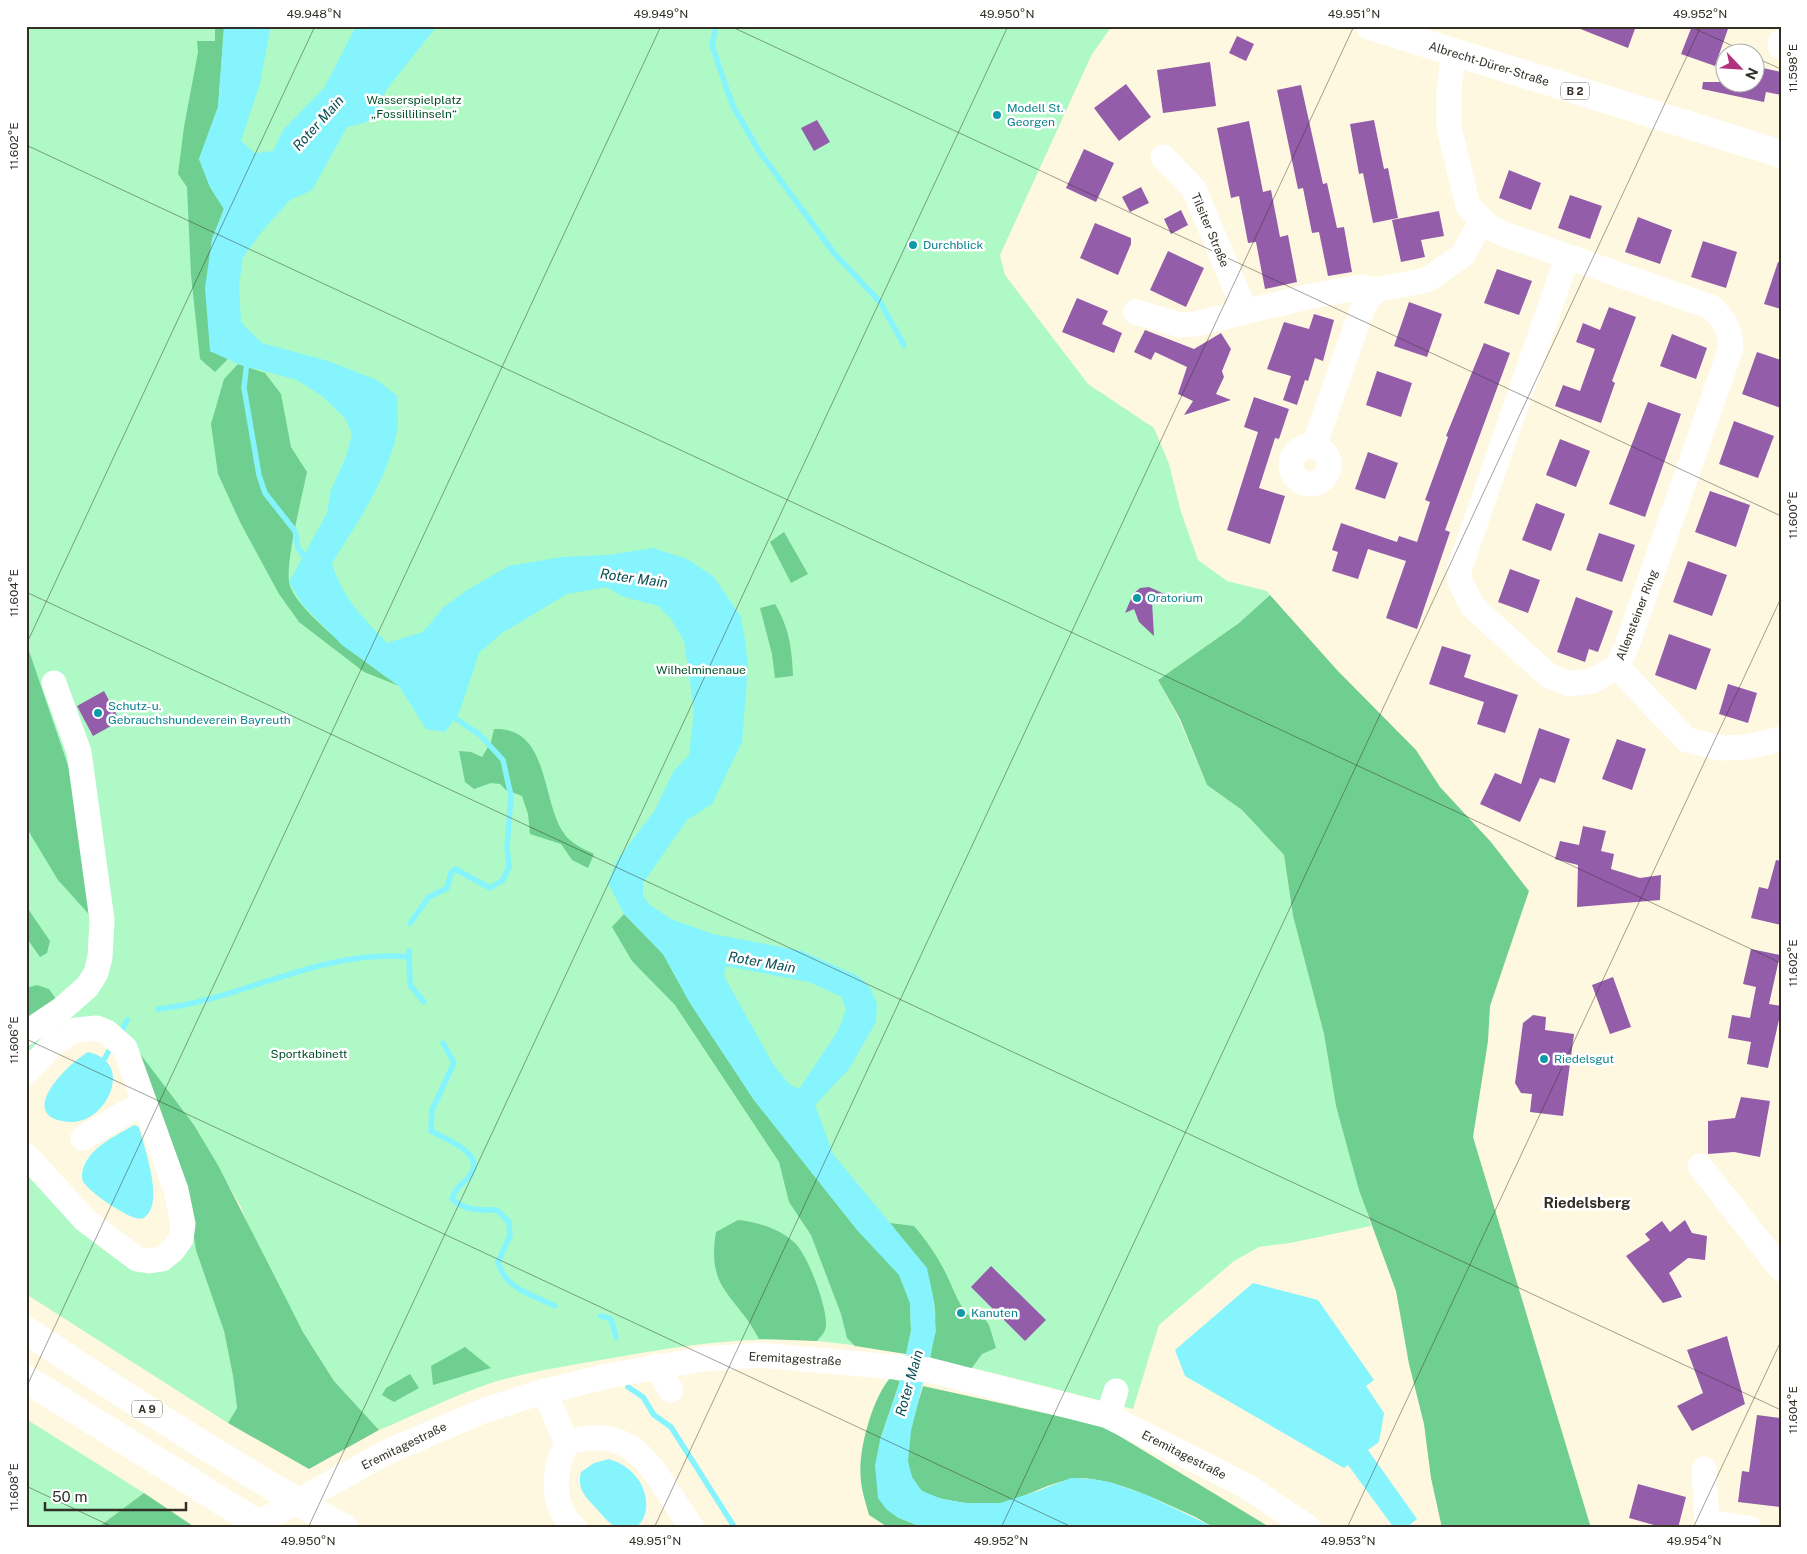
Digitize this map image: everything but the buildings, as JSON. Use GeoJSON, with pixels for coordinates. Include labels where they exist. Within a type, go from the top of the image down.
{"type":"FeatureCollection","features":[{"type":"Feature","properties":{"kind":"main road","name":"Albrecht-Dürer-Straße"},"geometry":{"type":"LineString","coordinates":[[1370,26],[1781,154]]}},
{"type":"Feature","properties":{"kind":"main road","name":"A 9"},"geometry":{"type":"LineString","coordinates":[[26,1330],[100,1380],[269,1486],[344,1528]]}},
{"type":"Feature","properties":{"kind":"main road"},"geometry":{"type":"LineString","coordinates":[[26,1380],[242,1519],[266,1528]]}},
{"type":"Feature","properties":{"kind":"street"},"geometry":{"type":"LineString","coordinates":[[1780,46],[1781,42]]}},
{"type":"Feature","properties":{"kind":"street","name":"Allensteiner Ring"},"geometry":{"type":"LineString","coordinates":[[1454,53],[1449,88],[1449,128],[1468,206],[1482,220],[1501,233],[1567,258],[1711,307],[1724,320],[1730,332],[1731,348],[1629,639],[1617,667],[1592,682],[1570,684],[1549,676],[1472,606],[1460,581],[1459,570],[1567,258]]}},
{"type":"Feature","properties":{"kind":"street","name":"Tilsiter Straße"},"geometry":{"type":"LineString","coordinates":[[1163,157],[1194,189],[1245,311]]}},
{"type":"Feature","properties":{"kind":"street"},"geometry":{"type":"LineString","coordinates":[[1136,312],[1180,325],[1195,324],[1245,311],[1361,287],[1375,290],[1427,280],[1463,255],[1482,220]]}},
{"type":"Feature","properties":{"kind":"street"},"geometry":{"type":"LineString","coordinates":[[1314,446],[1363,307],[1375,290]]}},
{"type":"Feature","properties":{"kind":"street"},"geometry":{"type":"LineString","coordinates":[[1617,667],[1687,740],[1721,748],[1748,747],[1781,740]]}},
{"type":"Feature","properties":{"kind":"street"},"geometry":{"type":"LineString","coordinates":[[26,1033],[62,1009],[87,986],[96,973],[100,957],[102,920],[79,752],[54,683]]}},
{"type":"Feature","properties":{"kind":"street"},"geometry":{"type":"LineString","coordinates":[[26,1073],[38,1058],[59,1039],[76,1030],[97,1028],[107,1032],[126,1048],[176,1190],[183,1224],[181,1239],[173,1250],[162,1259],[149,1261],[136,1259],[92,1226],[26,1155]]}},
{"type":"Feature","properties":{"kind":"street"},"geometry":{"type":"LineString","coordinates":[[83,1138],[144,1102]]}},
{"type":"Feature","properties":{"kind":"street"},"geometry":{"type":"LineString","coordinates":[[1700,1166],[1781,1269]]}},
{"type":"Feature","properties":{"kind":"street","name":"Eremitagestraße"},"geometry":{"type":"LineString","coordinates":[[242,1519],[389,1451],[483,1411],[544,1392],[635,1370],[704,1359],[760,1355],[929,1370],[1108,1416],[1248,1487],[1309,1528]]}},
{"type":"Feature","properties":{"kind":"street"},"geometry":{"type":"LineString","coordinates":[[635,1370],[671,1390]]}},
{"type":"Feature","properties":{"kind":"street"},"geometry":{"type":"LineString","coordinates":[[1108,1416],[1116,1391]]}},
{"type":"Feature","properties":{"kind":"street"},"geometry":{"type":"LineString","coordinates":[[544,1392],[567,1443]]}},
{"type":"Feature","properties":{"kind":"street"},"geometry":{"type":"LineString","coordinates":[[575,1528],[558,1504],[556,1482],[558,1458],[567,1443],[586,1436],[607,1436],[627,1446],[645,1460],[692,1528]]}},
{"type":"Feature","properties":{"kind":"street"},"geometry":{"type":"LineString","coordinates":[[1704,1469],[1707,1522],[1750,1528]]}},
{"type":"Feature","properties":{"kind":"green space","name":"Wilhelminenaue"},"geometry":{"type":"Polygon","coordinates":[[[26,26],[1112,26],[1092,54],[1000,255],[1005,275],[1088,384],[1154,428],[1169,464],[1181,512],[1198,560],[1227,581],[1267,591],[1270,595],[1239,623],[1158,680],[1179,719],[1207,785],[1242,810],[1284,855],[1293,916],[1324,1034],[1336,1106],[1371,1226],[1290,1243],[1259,1247],[1234,1261],[1159,1325],[1133,1409],[976,1369],[897,1352],[817,1341],[766,1339],[663,1349],[523,1375],[479,1387],[379,1430],[334,1381],[303,1332],[255,1243],[241,1207],[194,1125],[110,1025],[26,1063],[26,26]]]}},
{"type":"Feature","properties":{"kind":"green space"},"geometry":{"type":"Polygon","coordinates":[[[215,26],[224,26],[218,107],[199,159],[210,187],[224,209],[212,239],[210,351],[228,359],[215,372],[200,359],[191,275],[187,187],[178,174],[184,127],[198,52],[197,41],[215,41],[215,26]]]}},
{"type":"Feature","properties":{"kind":"green space"},"geometry":{"type":"Polygon","coordinates":[[[238,364],[265,373],[281,394],[291,447],[307,472],[290,559],[289,582],[294,594],[319,623],[336,638],[399,686],[364,672],[299,622],[279,594],[241,524],[218,474],[211,424],[224,379],[238,364]]]}},
{"type":"Feature","properties":{"kind":"green space"},"geometry":{"type":"Polygon","coordinates":[[[784,532],[808,574],[791,583],[770,542],[784,532]]]}},
{"type":"Feature","properties":{"kind":"green space"},"geometry":{"type":"Polygon","coordinates":[[[1270,595],[1337,670],[1416,750],[1440,787],[1491,842],[1529,891],[1490,1006],[1488,1041],[1473,1137],[1591,1528],[1442,1528],[1431,1478],[1424,1424],[1409,1364],[1396,1291],[1359,1190],[1336,1106],[1324,1034],[1293,916],[1284,855],[1242,810],[1207,785],[1180,719],[1158,680],[1239,623],[1270,595]]]}},
{"type":"Feature","properties":{"kind":"green space"},"geometry":{"type":"Polygon","coordinates":[[[775,604],[784,621],[789,639],[793,676],[775,678],[772,654],[760,608],[775,604]]]}},
{"type":"Feature","properties":{"kind":"green space"},"geometry":{"type":"Polygon","coordinates":[[[26,642],[88,824],[95,921],[58,880],[26,827],[26,642]]]}},
{"type":"Feature","properties":{"kind":"green space"},"geometry":{"type":"Polygon","coordinates":[[[494,729],[512,731],[525,739],[534,752],[541,767],[556,818],[563,832],[581,848],[594,854],[588,868],[572,860],[561,844],[530,834],[528,814],[522,796],[506,790],[500,784],[491,783],[474,789],[465,782],[459,751],[471,752],[482,757],[491,742],[494,729]]]}},
{"type":"Feature","properties":{"kind":"green space"},"geometry":{"type":"Polygon","coordinates":[[[26,906],[50,941],[47,953],[40,957],[26,937],[26,906]]]}},
{"type":"Feature","properties":{"kind":"green space"},"geometry":{"type":"Polygon","coordinates":[[[624,914],[663,954],[690,1003],[754,1100],[858,1231],[899,1274],[910,1303],[911,1331],[906,1354],[855,1346],[847,1338],[841,1314],[811,1235],[789,1202],[779,1162],[675,1005],[632,961],[612,927],[624,914]]]}},
{"type":"Feature","properties":{"kind":"green space"},"geometry":{"type":"Polygon","coordinates":[[[37,985],[49,989],[60,1005],[26,1028],[26,988],[37,985]]]}},
{"type":"Feature","properties":{"kind":"green space"},"geometry":{"type":"Polygon","coordinates":[[[132,1043],[194,1125],[219,1167],[303,1332],[334,1381],[379,1430],[309,1469],[228,1423],[237,1408],[224,1331],[196,1250],[192,1226],[132,1043]]]}},
{"type":"Feature","properties":{"kind":"green space"},"geometry":{"type":"Polygon","coordinates":[[[26,1168],[133,1266],[192,1226],[224,1331],[233,1376],[237,1408],[228,1423],[26,1294],[26,1168]]]}},
{"type":"Feature","properties":{"kind":"green space"},"geometry":{"type":"Polygon","coordinates":[[[738,1220],[761,1224],[776,1230],[789,1238],[800,1249],[816,1282],[823,1306],[826,1325],[823,1334],[817,1341],[759,1339],[725,1291],[715,1267],[716,1232],[738,1220]]]}},
{"type":"Feature","properties":{"kind":"green space"},"geometry":{"type":"Polygon","coordinates":[[[890,1223],[914,1226],[938,1258],[957,1298],[968,1315],[980,1312],[989,1325],[996,1348],[982,1354],[971,1369],[930,1359],[935,1320],[933,1297],[921,1269],[890,1223]]]}},
{"type":"Feature","properties":{"kind":"green space"},"geometry":{"type":"Polygon","coordinates":[[[465,1347],[491,1368],[433,1385],[431,1366],[465,1347]]]}},
{"type":"Feature","properties":{"kind":"green space"},"geometry":{"type":"Polygon","coordinates":[[[410,1374],[419,1388],[394,1402],[382,1395],[386,1388],[410,1374]]]}},
{"type":"Feature","properties":{"kind":"green space"},"geometry":{"type":"Polygon","coordinates":[[[890,1378],[900,1381],[880,1440],[897,1517],[924,1528],[889,1528],[869,1515],[863,1494],[860,1469],[867,1427],[877,1399],[890,1378]]]}},
{"type":"Feature","properties":{"kind":"green space"},"geometry":{"type":"Polygon","coordinates":[[[923,1386],[1103,1426],[1271,1528],[1234,1530],[1215,1527],[1143,1494],[1105,1481],[1092,1479],[1080,1478],[1069,1480],[1013,1500],[996,1504],[965,1503],[928,1494],[921,1490],[913,1480],[908,1454],[912,1425],[923,1386]]]}},
{"type":"Feature","properties":{"kind":"green space"},"geometry":{"type":"Polygon","coordinates":[[[26,1419],[144,1493],[97,1528],[26,1528],[26,1419]]]}},
{"type":"Feature","properties":{"kind":"green space"},"geometry":{"type":"Polygon","coordinates":[[[144,1493],[196,1528],[97,1528],[144,1493]]]}},
{"type":"Feature","properties":{"kind":"water"},"geometry":{"type":"Polygon","coordinates":[[[224,26],[271,26],[260,83],[241,141],[255,153],[273,151],[283,130],[324,88],[356,26],[437,26],[387,89],[381,99],[382,114],[364,123],[347,127],[312,190],[290,200],[264,229],[243,257],[239,286],[241,322],[262,343],[328,361],[377,380],[397,396],[397,431],[387,466],[361,516],[332,563],[341,587],[354,606],[387,643],[423,632],[444,607],[467,590],[509,566],[562,557],[608,555],[653,548],[687,559],[714,577],[741,617],[746,646],[748,668],[742,742],[712,804],[687,820],[643,883],[643,896],[650,905],[671,919],[713,934],[802,951],[858,976],[869,986],[877,1003],[876,1022],[849,1069],[815,1105],[833,1154],[927,1268],[933,1296],[936,1331],[911,1431],[908,1461],[912,1477],[922,1491],[942,1499],[965,1503],[1000,1503],[1071,1478],[1110,1482],[1149,1496],[1215,1528],[924,1528],[897,1517],[886,1509],[878,1498],[875,1466],[880,1440],[900,1381],[911,1331],[910,1303],[899,1275],[858,1231],[754,1100],[690,1003],[663,954],[624,914],[608,883],[617,860],[655,810],[673,772],[689,755],[694,710],[684,641],[671,619],[658,606],[621,596],[607,587],[567,594],[502,633],[479,653],[459,713],[445,732],[426,729],[399,686],[342,645],[302,604],[289,582],[327,513],[331,490],[346,457],[352,434],[345,418],[322,396],[297,380],[238,364],[210,351],[205,288],[212,239],[224,209],[210,187],[199,159],[218,107],[224,26]],[[726,966],[724,976],[773,1064],[789,1084],[799,1089],[838,1031],[846,1010],[842,997],[809,982],[726,966]]]}},
{"type":"Feature","properties":{"kind":"water"},"geometry":{"type":"Polygon","coordinates":[[[88,1052],[102,1058],[110,1067],[113,1079],[110,1092],[104,1103],[95,1113],[83,1120],[70,1122],[54,1118],[46,1111],[45,1102],[49,1090],[68,1068],[88,1052]]]}},
{"type":"Feature","properties":{"kind":"water"},"geometry":{"type":"Polygon","coordinates":[[[134,1125],[139,1127],[153,1187],[151,1209],[145,1217],[141,1218],[124,1213],[109,1204],[88,1188],[82,1177],[85,1164],[95,1150],[134,1125]]]}},
{"type":"Feature","properties":{"kind":"water"},"geometry":{"type":"Polygon","coordinates":[[[1253,1283],[1318,1300],[1374,1380],[1366,1386],[1384,1413],[1379,1442],[1368,1450],[1417,1519],[1406,1528],[1394,1528],[1348,1465],[1344,1468],[1185,1376],[1175,1350],[1253,1283]]]}},
{"type":"Feature","properties":{"kind":"water"},"geometry":{"type":"Polygon","coordinates":[[[609,1459],[627,1468],[638,1480],[645,1493],[646,1507],[643,1518],[637,1526],[626,1529],[613,1525],[605,1519],[582,1491],[580,1482],[581,1472],[594,1463],[609,1459]]]}},
{"type":"Feature","properties":{"kind":"waterway"},"geometry":{"type":"LineString","coordinates":[[716,26],[712,45],[726,87],[734,108],[759,151],[834,253],[880,302],[904,345]]}},
{"type":"Feature","properties":{"kind":"waterway","name":"Roter Main"},"geometry":{"type":"LineString","coordinates":[[247,361],[244,388],[259,475],[265,493],[295,531],[298,548],[307,560]]}},
{"type":"Feature","properties":{"kind":"waterway","name":"Roter Main"},"geometry":{"type":"LineString","coordinates":[[410,923],[429,897],[447,888],[451,873],[455,869],[490,888],[503,880],[509,867],[507,847],[511,796],[503,760],[480,735],[449,714]]}},
{"type":"Feature","properties":{"kind":"waterway","name":"Roter Main"},"geometry":{"type":"LineString","coordinates":[[409,951],[410,985],[424,1002]]}},
{"type":"Feature","properties":{"kind":"waterway"},"geometry":{"type":"LineString","coordinates":[[158,1009],[221,996],[283,976],[345,960],[377,956],[409,957]]}},
{"type":"Feature","properties":{"kind":"waterway"},"geometry":{"type":"LineString","coordinates":[[120,1035],[127,1020]]}},
{"type":"Feature","properties":{"kind":"waterway","name":"Roter Main"},"geometry":{"type":"LineString","coordinates":[[443,1043],[454,1063],[432,1110],[431,1131],[454,1142],[468,1153],[473,1160],[474,1167],[471,1174],[452,1198],[466,1208],[497,1210],[509,1222],[510,1236],[498,1262],[502,1271],[513,1285],[555,1306]]}},
{"type":"Feature","properties":{"kind":"waterway"},"geometry":{"type":"LineString","coordinates":[[105,1058],[112,1045]]}},
{"type":"Feature","properties":{"kind":"waterway","name":"Roter Main"},"geometry":{"type":"LineString","coordinates":[[601,1316],[611,1319],[616,1337]]}},
{"type":"Feature","properties":{"kind":"waterway","name":"Roter Main"},"geometry":{"type":"LineString","coordinates":[[628,1387],[643,1397],[654,1415],[671,1427],[735,1528]]}},
{"type":"Feature","properties":{"kind":"place","name":"Modell St. Georgen"},"geometry":{"type":"Point","coordinates":[997,115]}},
{"type":"Feature","properties":{"kind":"place","name":"Durchblick"},"geometry":{"type":"Point","coordinates":[913,245]}},
{"type":"Feature","properties":{"kind":"place","name":"Oratorium"},"geometry":{"type":"Point","coordinates":[1137,598]}},
{"type":"Feature","properties":{"kind":"place","name":"Schutz- u. Gebrauchshundeverein Bayreuth"},"geometry":{"type":"Point","coordinates":[98,713]}},
{"type":"Feature","properties":{"kind":"place","name":"Riedelsgut"},"geometry":{"type":"Point","coordinates":[1544,1059]}},
{"type":"Feature","properties":{"kind":"place","name":"Kanuten"},"geometry":{"type":"Point","coordinates":[961,1313]}},
{"type":"Feature","properties":{"kind":"district","name":"Riedelsberg"},"geometry":{"type":"Point","coordinates":[1587,1202]}},
{"type":"Feature","properties":{"kind":"park label","name":"Wasserspielplatz „Fossillilinseln“"},"geometry":{"type":"Point","coordinates":[414,107]}},
{"type":"Feature","properties":{"kind":"park label","name":"Sportkabinett"},"geometry":{"type":"Point","coordinates":[309,1054]}}]}
